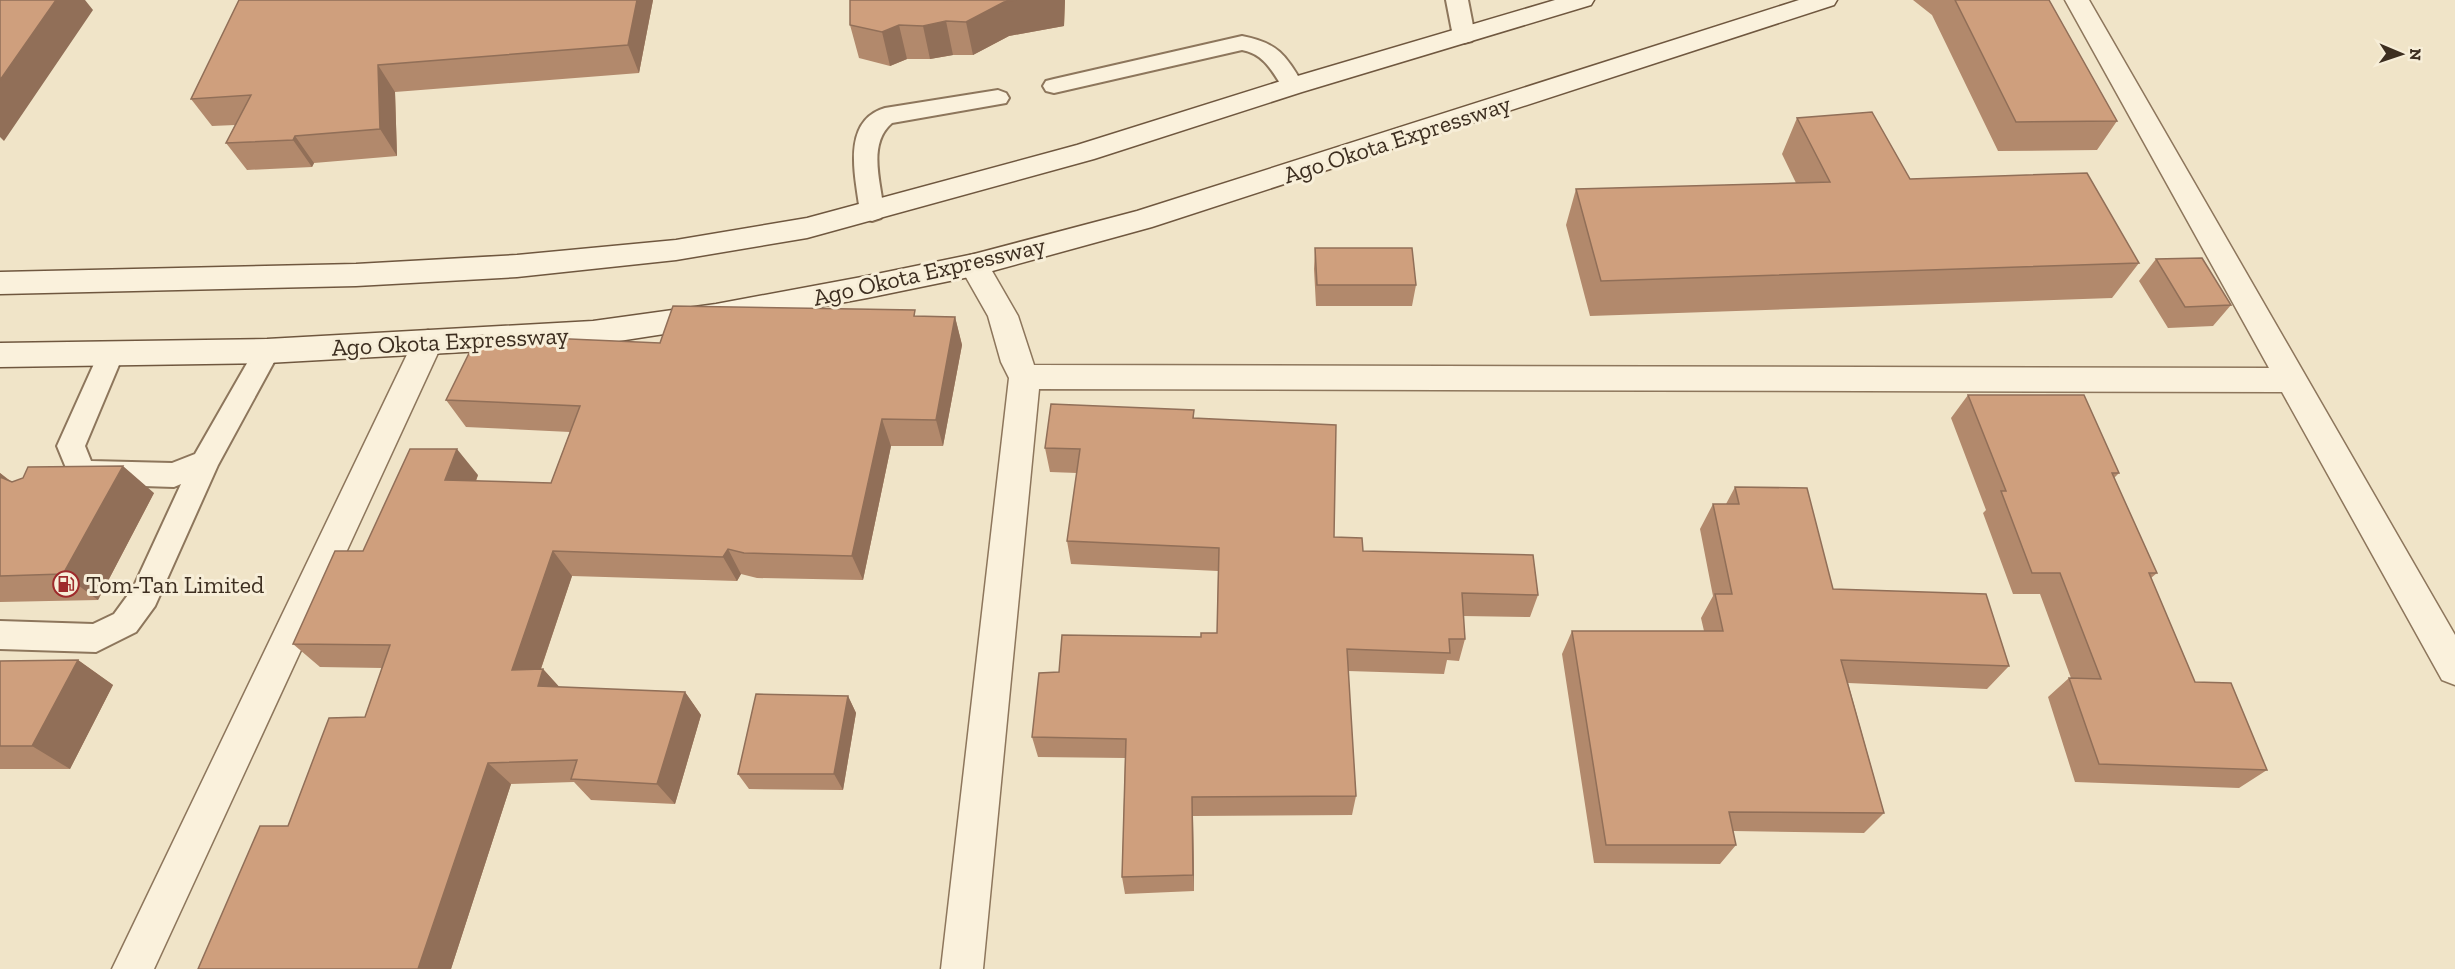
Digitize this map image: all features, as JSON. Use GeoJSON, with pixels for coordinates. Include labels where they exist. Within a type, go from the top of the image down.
{"type":"FeatureCollection","features":[{"type":"Feature","properties":{"kind":"main road"},"geometry":{"type":"LineString","coordinates":[[0,283],[356,275],[517,266],[676,250],[807,228],[1084,152],[1293,86],[1582,0]]}},
{"type":"Feature","properties":{"kind":"main road","name":"Ago Okota Expressway"},"geometry":{"type":"LineString","coordinates":[[0,355],[267,351],[616,330],[716,315],[974,265],[1142,220],[1825,0]]}},
{"type":"Feature","properties":{"kind":"main road"},"geometry":{"type":"LineString","coordinates":[[2077,0],[2455,669]]}},
{"type":"Feature","properties":{"kind":"main road"},"geometry":{"type":"LineString","coordinates":[[963,969],[1025,377],[1016,362],[1003,316],[974,265]]}},
{"type":"Feature","properties":{"kind":"main road"},"geometry":{"type":"LineString","coordinates":[[132,969],[428,342]]}},
{"type":"Feature","properties":{"kind":"main road"},"geometry":{"type":"LineString","coordinates":[[1025,377],[2291,380]]}},
{"type":"Feature","properties":{"kind":"lane"},"geometry":{"type":"LineString","coordinates":[[1457,0],[1464,36]]}},
{"type":"Feature","properties":{"kind":"lane"},"geometry":{"type":"LineString","coordinates":[[1054,86],[1242,43],[1259,45],[1270,51],[1293,86]]}},
{"type":"Feature","properties":{"kind":"lane"},"geometry":{"type":"LineString","coordinates":[[872,212],[865,149],[872,127],[885,116],[998,98]]}},
{"type":"Feature","properties":{"kind":"lane"},"geometry":{"type":"LineString","coordinates":[[0,635],[96,638],[124,623],[144,597],[205,462],[267,351]]}},
{"type":"Feature","properties":{"kind":"lane"},"geometry":{"type":"LineString","coordinates":[[56,476],[111,353]]}},
{"type":"Feature","properties":{"kind":"lane"},"geometry":{"type":"LineString","coordinates":[[71,446],[81,472],[174,475],[205,462]]}},
{"type":"Feature","properties":{"kind":"building"},"geometry":{"type":"Polygon","coordinates":[[[0,0],[56,0],[0,80],[0,0]]]}},
{"type":"Feature","properties":{"kind":"building"},"geometry":{"type":"Polygon","coordinates":[[[239,0],[637,0],[628,45],[378,65],[380,129],[295,136],[293,140],[226,143],[251,95],[191,99],[239,0]]]}},
{"type":"Feature","properties":{"kind":"building"},"geometry":{"type":"Polygon","coordinates":[[[850,0],[1016,0],[1004,2],[966,22],[946,21],[923,26],[899,25],[882,32],[850,25],[850,0]]]}},
{"type":"Feature","properties":{"kind":"building"},"geometry":{"type":"Polygon","coordinates":[[[1955,0],[2049,0],[2117,121],[2016,122],[1955,0]]]}},
{"type":"Feature","properties":{"kind":"building"},"geometry":{"type":"Polygon","coordinates":[[[1872,112],[1910,179],[2087,173],[2139,263],[1601,281],[1576,189],[1830,182],[1797,118],[1872,112]]]}},
{"type":"Feature","properties":{"kind":"building"},"geometry":{"type":"Polygon","coordinates":[[[1315,248],[1412,248],[1416,285],[1317,285],[1315,248]]]}},
{"type":"Feature","properties":{"kind":"building"},"geometry":{"type":"Polygon","coordinates":[[[2202,258],[2231,305],[2185,307],[2156,259],[2202,258]]]}},
{"type":"Feature","properties":{"kind":"building"},"geometry":{"type":"Polygon","coordinates":[[[673,306],[915,310],[914,316],[955,317],[936,420],[882,419],[852,556],[744,553],[728,549],[723,557],[553,551],[512,670],[543,669],[538,686],[685,692],[657,784],[571,779],[577,760],[488,763],[418,969],[198,969],[260,826],[288,826],[329,718],[365,717],[390,645],[293,644],[335,551],[363,551],[410,449],[457,449],[445,480],[551,483],[580,406],[446,400],[478,335],[660,343],[673,306]]]}},
{"type":"Feature","properties":{"kind":"building"},"geometry":{"type":"Polygon","coordinates":[[[1968,395],[2084,395],[2119,473],[2112,473],[2157,573],[2149,573],[2195,682],[2231,683],[2267,770],[2099,764],[2069,678],[2101,679],[2060,573],[2032,573],[2001,491],[2006,491],[1968,395]]]}},
{"type":"Feature","properties":{"kind":"building"},"geometry":{"type":"Polygon","coordinates":[[[1051,404],[1194,410],[1193,418],[1336,425],[1334,537],[1362,538],[1363,551],[1533,555],[1538,595],[1462,593],[1465,639],[1449,639],[1450,653],[1347,649],[1356,796],[1192,797],[1193,875],[1122,877],[1126,739],[1032,737],[1039,673],[1059,672],[1062,635],[1201,637],[1201,633],[1217,633],[1219,548],[1067,541],[1080,449],[1045,448],[1051,404]]]}},
{"type":"Feature","properties":{"kind":"building"},"geometry":{"type":"Polygon","coordinates":[[[123,466],[63,574],[0,576],[0,477],[12,482],[23,478],[28,467],[123,466]]]}},
{"type":"Feature","properties":{"kind":"building"},"geometry":{"type":"Polygon","coordinates":[[[1735,487],[1807,488],[1833,589],[1986,594],[2009,666],[1841,660],[1884,813],[1729,812],[1736,845],[1606,845],[1572,631],[1723,631],[1715,594],[1732,594],[1713,504],[1739,504],[1735,487]]]}},
{"type":"Feature","properties":{"kind":"building"},"geometry":{"type":"Polygon","coordinates":[[[78,660],[32,746],[0,746],[0,661],[78,660]]]}},
{"type":"Feature","properties":{"kind":"building"},"geometry":{"type":"Polygon","coordinates":[[[756,694],[848,696],[834,774],[738,774],[756,694]]]}},
{"type":"Feature","properties":{"kind":"place","name":"Tom-Tan Limited"},"geometry":{"type":"Point","coordinates":[66,584]}}]}
